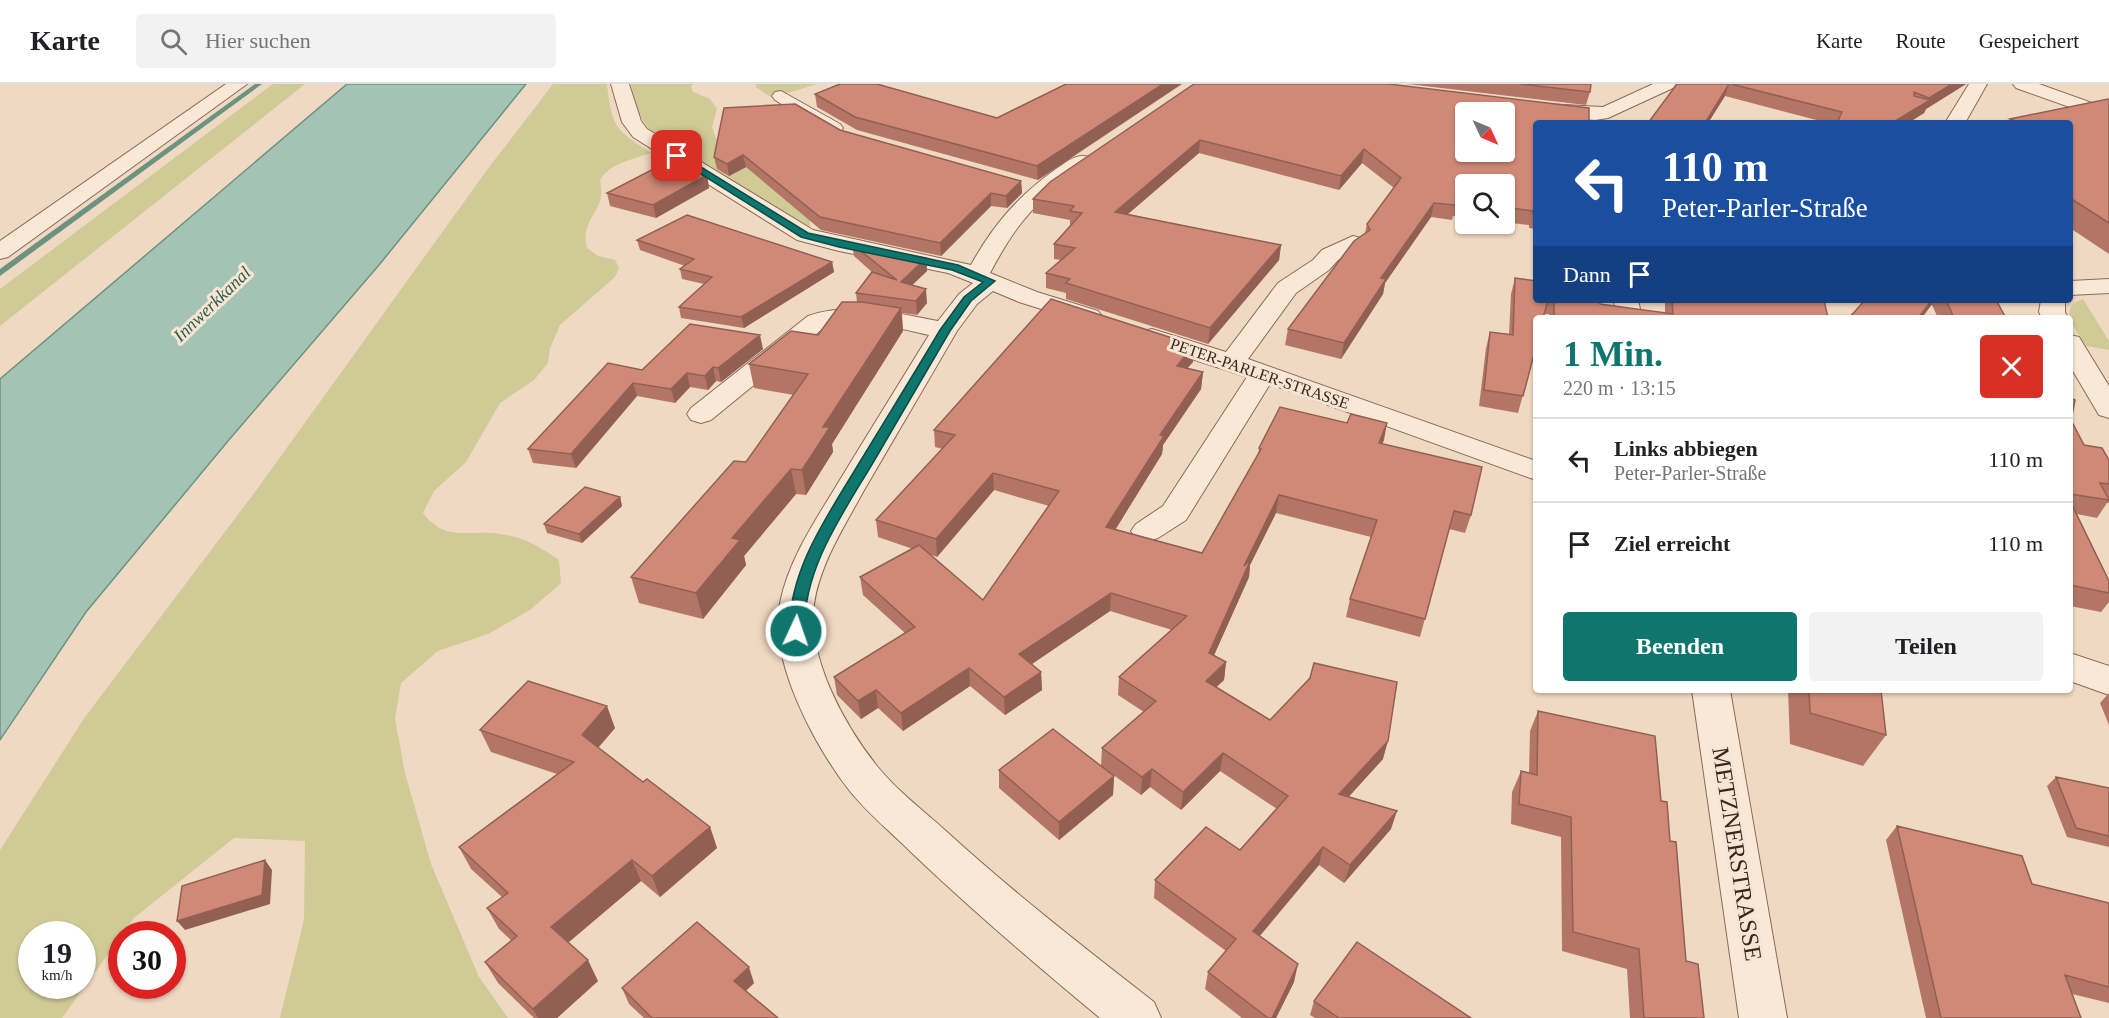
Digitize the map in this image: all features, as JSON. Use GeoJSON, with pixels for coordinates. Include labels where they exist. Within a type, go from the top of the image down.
{"type":"FeatureCollection","features":[{"type":"Feature","properties":{"kind":"street"},"geometry":{"type":"LineString","coordinates":[[0,252],[238,84]]}},
{"type":"Feature","properties":{"kind":"street","name":"PETER-PARLER-STRASSE"},"geometry":{"type":"LineString","coordinates":[[620,84],[632,122],[640,133],[798,232],[818,240],[955,267],[1028,297],[1232,362],[1533,470]]}},
{"type":"Feature","properties":{"kind":"street"},"geometry":{"type":"LineString","coordinates":[[1523,107],[1598,119],[1667,84]]}},
{"type":"Feature","properties":{"kind":"street"},"geometry":{"type":"LineString","coordinates":[[1957,120],[1978,84]]}},
{"type":"Feature","properties":{"kind":"street"},"geometry":{"type":"LineString","coordinates":[[2022,84],[2109,115]]}},
{"type":"Feature","properties":{"kind":"street"},"geometry":{"type":"LineString","coordinates":[[781,96],[849,136]]}},
{"type":"Feature","properties":{"kind":"street"},"geometry":{"type":"LineString","coordinates":[[1098,150],[1041,189],[1007,224],[983,278],[945,330],[817,545],[796,607],[796,631],[801,657],[814,692],[846,754],[864,779],[973,884],[1137,1018]]}},
{"type":"Feature","properties":{"kind":"street"},"geometry":{"type":"LineString","coordinates":[[1018,183],[1041,189]]}},
{"type":"Feature","properties":{"kind":"street"},"geometry":{"type":"LineString","coordinates":[[1232,362],[1287,288],[1321,265],[1330,255],[1353,243]]}},
{"type":"Feature","properties":{"kind":"street"},"geometry":{"type":"LineString","coordinates":[[2073,288],[2109,286]]}},
{"type":"Feature","properties":{"kind":"street"},"geometry":{"type":"LineString","coordinates":[[701,414],[817,321],[829,315],[854,314],[945,330]]}},
{"type":"Feature","properties":{"kind":"street"},"geometry":{"type":"LineString","coordinates":[[2073,348],[2109,410]]}},
{"type":"Feature","properties":{"kind":"street"},"geometry":{"type":"LineString","coordinates":[[1147,531],[1175,513],[1243,402],[1264,373]]}},
{"type":"Feature","properties":{"kind":"street"},"geometry":{"type":"LineString","coordinates":[[2073,667],[2109,681]]}},
{"type":"Feature","properties":{"kind":"street","name":"METZNERSTRASSE"},"geometry":{"type":"LineString","coordinates":[[1711,693],[1763,1018]]}},
{"type":"Feature","properties":{"kind":"shaded area"},"geometry":{"type":"Polygon","coordinates":[[[273,84],[305,84],[0,326],[0,289],[273,84]]]}},
{"type":"Feature","properties":{"kind":"shaded area"},"geometry":{"type":"Polygon","coordinates":[[[553,84],[607,84],[611,110],[617,126],[651,153],[610,169],[600,180],[600,203],[588,225],[586,244],[587,248],[598,256],[615,260],[619,268],[615,277],[560,325],[550,348],[548,363],[534,380],[500,403],[466,462],[434,491],[423,513],[440,528],[449,532],[500,534],[524,540],[538,547],[559,560],[561,583],[530,610],[488,634],[438,651],[401,683],[395,719],[405,773],[431,864],[479,977],[508,1018],[280,1018],[304,920],[305,841],[234,838],[132,921],[108,921],[108,954],[96,971],[96,921],[18,921],[18,999],[76,999],[62,1018],[0,1018],[0,850],[85,717],[255,492],[487,170],[553,84]]]}},
{"type":"Feature","properties":{"kind":"shaded area"},"geometry":{"type":"Polygon","coordinates":[[[631,84],[694,84],[691,86],[693,92],[710,99],[717,109],[712,127],[716,138],[761,174],[777,193],[810,217],[810,230],[650,130],[637,109],[631,84]]]}},
{"type":"Feature","properties":{"kind":"shaded area"},"geometry":{"type":"Polygon","coordinates":[[[756,84],[817,84],[772,98],[756,87],[756,84]]]}},
{"type":"Feature","properties":{"kind":"shaded area"},"geometry":{"type":"Polygon","coordinates":[[[2083,299],[2109,341],[2109,350],[2086,346],[2073,324],[2073,315],[2069,313],[2075,303],[2083,299]]]}},
{"type":"Feature","properties":{"kind":"water","name":"Innwerkkanal"},"geometry":{"type":"Polygon","coordinates":[[[347,84],[526,84],[379,265],[228,441],[86,612],[0,740],[0,379],[347,84]]]}},
{"type":"Feature","properties":{"kind":"building"},"geometry":{"type":"Polygon","coordinates":[[[840,84],[877,84],[997,118],[1066,84],[1163,84],[1037,166],[855,117],[815,94],[840,84]]]}},
{"type":"Feature","properties":{"kind":"building"},"geometry":{"type":"Polygon","coordinates":[[[1194,84],[1389,84],[1589,108],[1589,120],[1533,120],[1533,211],[1515,209],[1515,174],[1455,174],[1455,205],[1434,203],[1381,278],[1386,279],[1344,343],[1288,329],[1354,241],[1370,230],[1367,224],[1401,178],[1364,149],[1341,176],[1200,140],[1115,212],[1281,245],[1210,328],[1066,283],[1070,279],[1046,273],[1075,248],[1054,244],[1082,213],[1070,211],[1074,206],[1033,199],[1050,182],[1194,84]]]}},
{"type":"Feature","properties":{"kind":"building"},"geometry":{"type":"Polygon","coordinates":[[[1520,84],[1591,84],[1590,92],[1520,84]]]}},
{"type":"Feature","properties":{"kind":"building"},"geometry":{"type":"Polygon","coordinates":[[[1677,84],[1729,84],[1707,120],[1650,120],[1677,84]]]}},
{"type":"Feature","properties":{"kind":"building"},"geometry":{"type":"Polygon","coordinates":[[[1731,84],[1952,84],[1929,98],[1914,92],[1914,96],[1930,100],[1897,120],[1838,120],[1842,112],[1731,84]]]}},
{"type":"Feature","properties":{"kind":"building"},"geometry":{"type":"Polygon","coordinates":[[[2109,100],[2109,223],[2073,200],[2073,120],[2010,119],[2109,100]]]}},
{"type":"Feature","properties":{"kind":"building"},"geometry":{"type":"Polygon","coordinates":[[[795,104],[840,130],[1021,181],[1006,196],[991,193],[940,243],[820,217],[743,155],[727,164],[714,157],[724,108],[795,104]]]}},
{"type":"Feature","properties":{"kind":"building"},"geometry":{"type":"Polygon","coordinates":[[[663,164],[707,175],[653,205],[607,193],[663,164]]]}},
{"type":"Feature","properties":{"kind":"building"},"geometry":{"type":"Polygon","coordinates":[[[687,215],[832,262],[741,317],[679,307],[712,277],[680,269],[694,259],[637,240],[687,215]]]}},
{"type":"Feature","properties":{"kind":"building"},"geometry":{"type":"Polygon","coordinates":[[[852,244],[926,258],[901,282],[926,289],[916,301],[856,293],[872,272],[897,280],[852,244]]]}},
{"type":"Feature","properties":{"kind":"building"},"geometry":{"type":"Polygon","coordinates":[[[1515,278],[1533,281],[1533,303],[1547,303],[1544,315],[1533,315],[1533,358],[1523,396],[1484,390],[1490,332],[1513,335],[1515,278]]]}},
{"type":"Feature","properties":{"kind":"building"},"geometry":{"type":"Polygon","coordinates":[[[1051,299],[1194,345],[1177,366],[1203,372],[1160,435],[1164,436],[1106,527],[1202,553],[1261,449],[1259,448],[1280,407],[1347,423],[1351,414],[1387,423],[1379,443],[1482,467],[1471,515],[1454,511],[1425,619],[1350,599],[1377,520],[1279,495],[1244,566],[1251,559],[1209,653],[1226,662],[1206,681],[1270,720],[1310,678],[1314,663],[1397,682],[1388,741],[1339,794],[1397,811],[1350,865],[1323,847],[1253,931],[1298,964],[1272,1018],[1268,1018],[1208,972],[1236,939],[1155,880],[1206,827],[1240,850],[1288,796],[1223,753],[1183,792],[1152,769],[1142,777],[1102,748],[1156,701],[1119,677],[1187,616],[1111,593],[1019,654],[1041,672],[1004,697],[969,668],[901,713],[876,690],[858,701],[834,677],[915,627],[860,577],[919,545],[983,600],[1059,491],[993,473],[936,539],[876,520],[955,435],[934,430],[1051,299]]]}},
{"type":"Feature","properties":{"kind":"building"},"geometry":{"type":"Polygon","coordinates":[[[842,302],[862,302],[901,308],[823,427],[830,427],[802,470],[791,469],[732,538],[740,540],[696,593],[631,577],[734,461],[746,462],[808,374],[749,364],[791,331],[818,335],[842,302]]]}},
{"type":"Feature","properties":{"kind":"building"},"geometry":{"type":"Polygon","coordinates":[[[1554,303],[1600,303],[1673,314],[1672,303],[1825,303],[1827,315],[1554,315],[1554,303]]]}},
{"type":"Feature","properties":{"kind":"building"},"geometry":{"type":"Polygon","coordinates":[[[1862,303],[1930,303],[1920,315],[1852,315],[1862,303]]]}},
{"type":"Feature","properties":{"kind":"building"},"geometry":{"type":"Polygon","coordinates":[[[1947,303],[1998,303],[2004,315],[1953,315],[1947,303]]]}},
{"type":"Feature","properties":{"kind":"building"},"geometry":{"type":"Polygon","coordinates":[[[690,324],[760,335],[718,368],[713,367],[705,376],[687,373],[671,389],[633,383],[571,454],[528,449],[608,363],[642,370],[690,324]]]}},
{"type":"Feature","properties":{"kind":"building"},"geometry":{"type":"Polygon","coordinates":[[[2073,424],[2084,445],[2102,448],[2109,460],[2109,484],[2100,483],[2109,500],[2073,494],[2073,424]]]}},
{"type":"Feature","properties":{"kind":"building"},"geometry":{"type":"Polygon","coordinates":[[[585,487],[620,497],[579,534],[544,524],[585,487]]]}},
{"type":"Feature","properties":{"kind":"building"},"geometry":{"type":"Polygon","coordinates":[[[2073,507],[2109,581],[2109,593],[2073,586],[2073,507]]]}},
{"type":"Feature","properties":{"kind":"building"},"geometry":{"type":"Polygon","coordinates":[[[528,681],[607,706],[582,735],[643,782],[647,779],[710,827],[652,876],[632,860],[551,927],[588,960],[533,1009],[485,962],[517,936],[487,908],[508,893],[459,847],[574,762],[480,730],[528,681]]]}},
{"type":"Feature","properties":{"kind":"building"},"geometry":{"type":"Polygon","coordinates":[[[1809,693],[1881,693],[1886,735],[1810,713],[1809,693]]]}},
{"type":"Feature","properties":{"kind":"building"},"geometry":{"type":"Polygon","coordinates":[[[1538,711],[1655,736],[1661,801],[1667,802],[1670,841],[1676,842],[1686,961],[1698,964],[1704,1018],[1644,1018],[1639,949],[1573,932],[1571,817],[1519,804],[1521,771],[1537,775],[1538,711]]]}},
{"type":"Feature","properties":{"kind":"building"},"geometry":{"type":"Polygon","coordinates":[[[1053,729],[1114,776],[1059,822],[999,770],[1053,729]]]}},
{"type":"Feature","properties":{"kind":"building"},"geometry":{"type":"Polygon","coordinates":[[[2056,777],[2109,788],[2109,836],[2076,828],[2056,777]]]}},
{"type":"Feature","properties":{"kind":"building"},"geometry":{"type":"Polygon","coordinates":[[[1897,826],[2022,856],[2032,884],[2109,903],[2109,987],[2065,975],[2081,1018],[1941,1018],[1897,826]]]}},
{"type":"Feature","properties":{"kind":"building"},"geometry":{"type":"Polygon","coordinates":[[[265,860],[262,895],[177,921],[182,886],[265,860]]]}},
{"type":"Feature","properties":{"kind":"building"},"geometry":{"type":"Polygon","coordinates":[[[697,922],[749,967],[734,981],[778,1018],[652,1018],[622,988],[697,922]]]}},
{"type":"Feature","properties":{"kind":"building"},"geometry":{"type":"Polygon","coordinates":[[[1357,942],[1471,1018],[1339,1018],[1314,1001],[1357,942]]]}},
{"type":"Feature","properties":{"kind":"waterway"},"geometry":{"type":"LineString","coordinates":[[0,273],[259,84]]}},
{"type":"Feature","properties":{"kind":"route"},"geometry":{"type":"LineString","coordinates":[[677,156],[805,235],[818,240],[955,267],[990,281],[968,299],[945,330],[817,545],[796,607],[796,631]]}}]}
